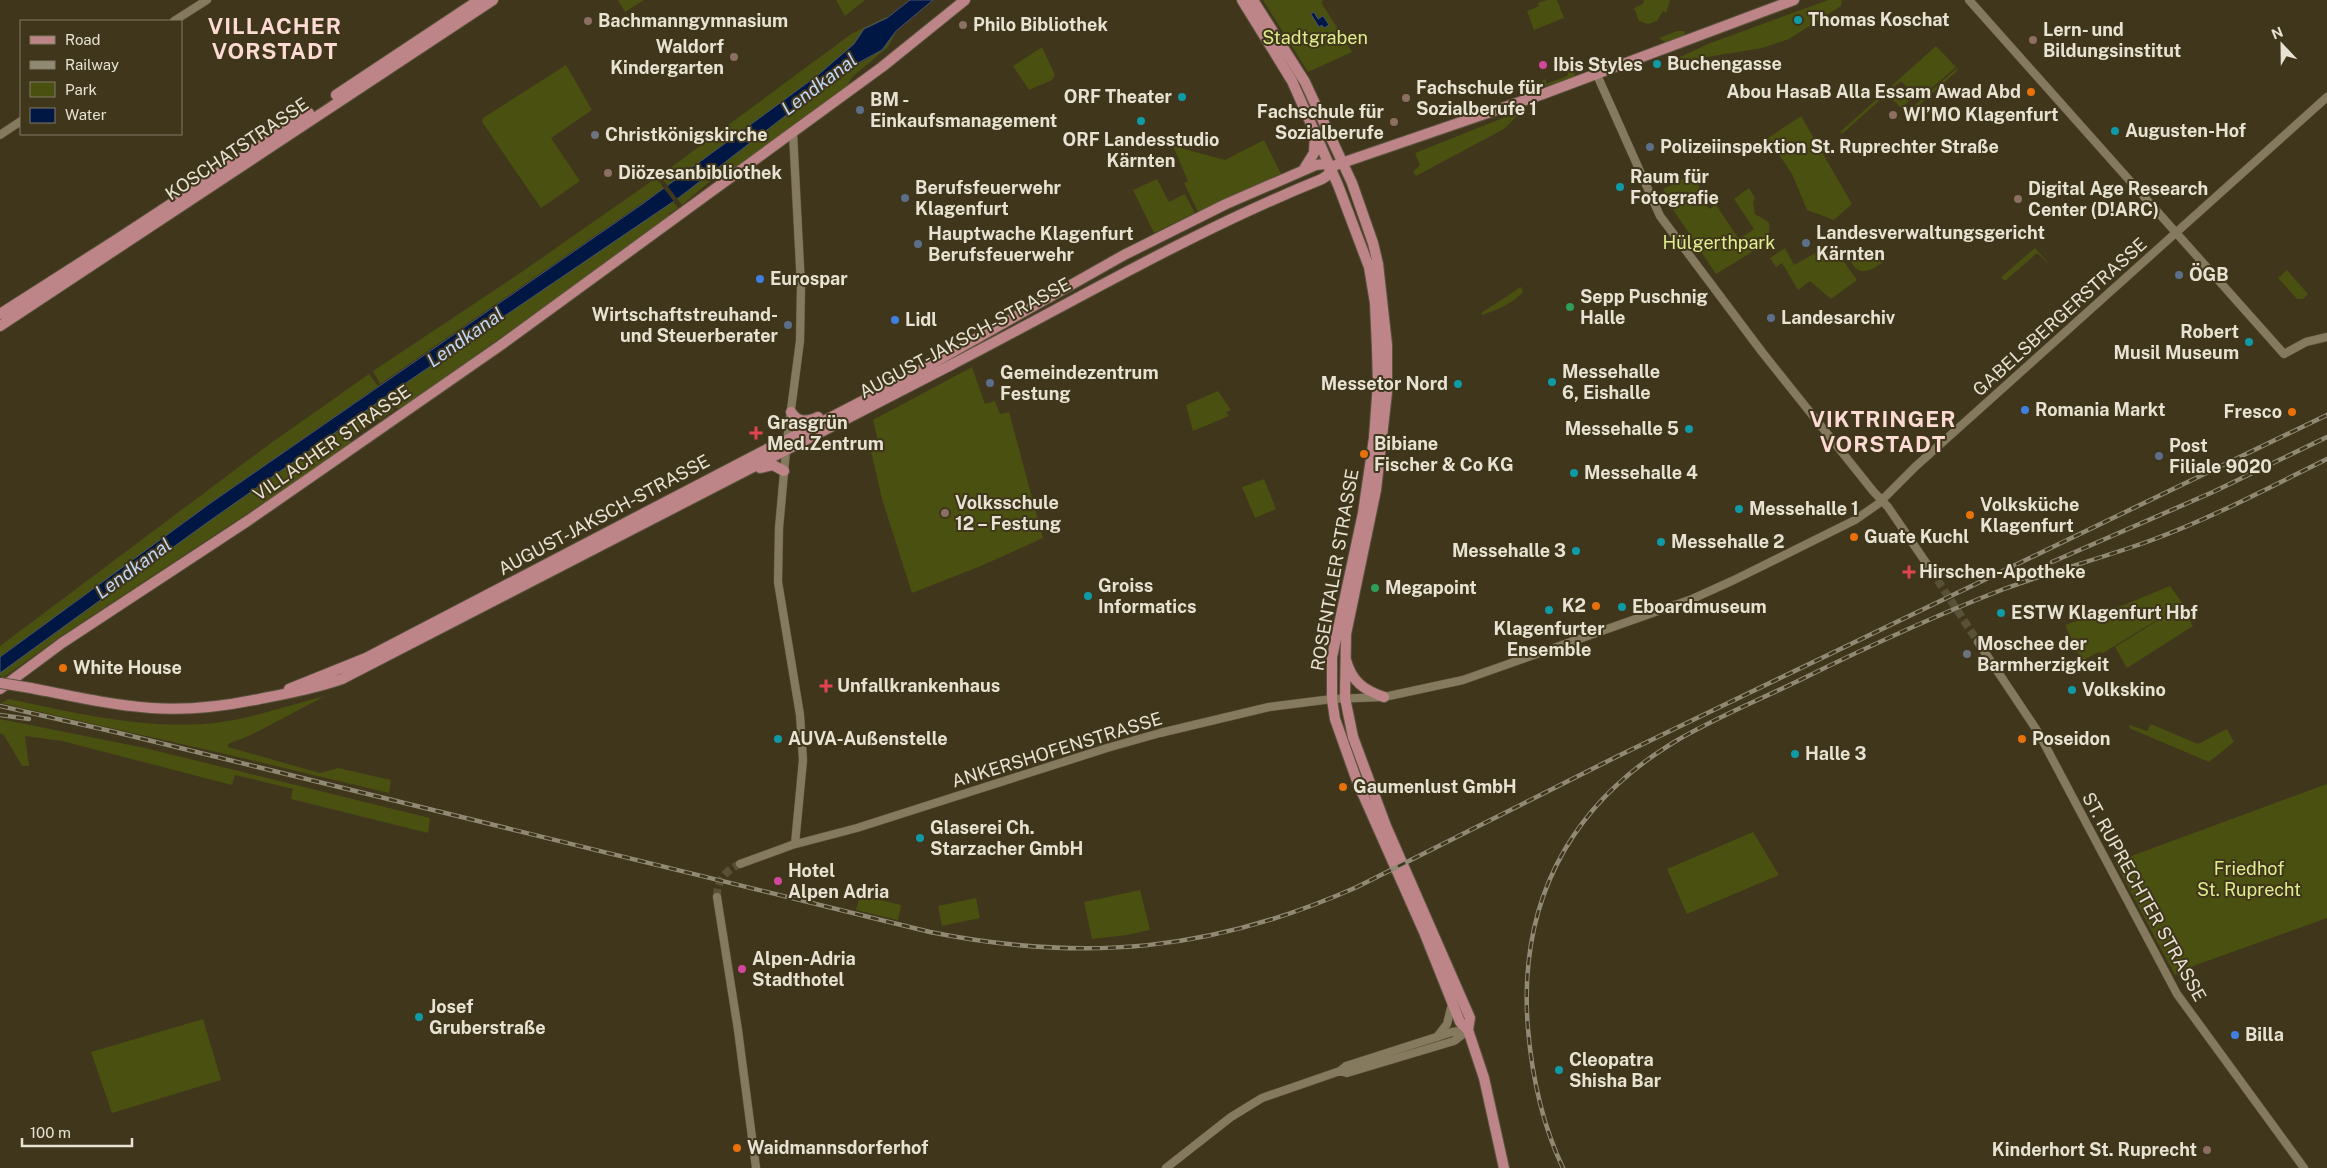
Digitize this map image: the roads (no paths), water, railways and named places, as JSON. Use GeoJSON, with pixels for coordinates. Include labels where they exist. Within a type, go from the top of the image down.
{"type":"FeatureCollection","features":[{"type":"Feature","properties":{"kind":"main road","name":"KOSCHATSTRASSE"},"geometry":{"type":"LineString","coordinates":[[0,314],[120,238],[479,0]]}},
{"type":"Feature","properties":{"kind":"main road","name":"KOSCHATSTRASSE"},"geometry":{"type":"LineString","coordinates":[[0,326],[493,0]]}},
{"type":"Feature","properties":{"kind":"main road","name":"VILLACHER STRASSE"},"geometry":{"type":"LineString","coordinates":[[0,689],[62,642],[196,556],[364,442],[676,220],[882,67],[965,0]]}},
{"type":"Feature","properties":{"kind":"main road","name":"ROSENTALER STRASSE"},"geometry":{"type":"LineString","coordinates":[[1242,0],[1281,60],[1331,168],[1361,240],[1369,267],[1376,318],[1378,383],[1374,438],[1362,513],[1332,657],[1332,699],[1335,719],[1357,781],[1460,1022],[1468,1030]]}},
{"type":"Feature","properties":{"kind":"main road","name":"ROSENTALER STRASSE"},"geometry":{"type":"LineString","coordinates":[[1253,0],[1305,82],[1360,206],[1377,257],[1383,303],[1387,372],[1384,428],[1376,490],[1346,634],[1345,698],[1353,738],[1366,774],[1386,826],[1470,1018],[1468,1030]]}},
{"type":"Feature","properties":{"kind":"main road"},"geometry":{"type":"LineString","coordinates":[[1331,168],[1597,75],[1794,0]]}},
{"type":"Feature","properties":{"kind":"main road"},"geometry":{"type":"LineString","coordinates":[[1301,172],[1314,153],[1315,132]]}},
{"type":"Feature","properties":{"kind":"main road","name":"AUGUST-JAKSCH-STRASSE"},"geometry":{"type":"LineString","coordinates":[[265,698],[304,692],[342,680],[568,565],[603,544],[749,469],[787,445],[838,414],[1026,312],[1052,294],[1124,255],[1226,204],[1301,172],[1324,164],[1331,168],[1328,175],[1322,179],[1251,209],[1160,253],[955,363],[787,445],[771,446],[366,658],[265,698]]}},
{"type":"Feature","properties":{"kind":"main road"},"geometry":{"type":"LineString","coordinates":[[791,412],[799,420],[807,422],[826,414],[838,414]]}},
{"type":"Feature","properties":{"kind":"main road"},"geometry":{"type":"LineString","coordinates":[[749,469],[773,465],[784,471]]}},
{"type":"Feature","properties":{"kind":"main road"},"geometry":{"type":"LineString","coordinates":[[1345,654],[1349,670],[1355,681],[1366,691],[1384,697]]}},
{"type":"Feature","properties":{"kind":"main road"},"geometry":{"type":"LineString","coordinates":[[0,683],[106,703],[151,708],[218,707],[265,698]]}},
{"type":"Feature","properties":{"kind":"main road"},"geometry":{"type":"LineString","coordinates":[[1468,1030],[1484,1078],[1504,1168]]}},
{"type":"Feature","properties":{"kind":"street"},"geometry":{"type":"LineString","coordinates":[[176,20],[207,0]]}},
{"type":"Feature","properties":{"kind":"street"},"geometry":{"type":"LineString","coordinates":[[1970,0],[2284,354],[2306,342],[2327,338]]}},
{"type":"Feature","properties":{"kind":"street"},"geometry":{"type":"LineString","coordinates":[[1597,75],[1660,216],[1762,352],[1882,500],[1931,570]]}},
{"type":"Feature","properties":{"kind":"street","name":"GABELSBERGERSTRASSE"},"geometry":{"type":"LineString","coordinates":[[1384,697],[1463,680],[1676,605],[1734,580],[1855,520],[1882,500],[2327,96]]}},
{"type":"Feature","properties":{"kind":"street"},"geometry":{"type":"LineString","coordinates":[[0,135],[20,122]]}},
{"type":"Feature","properties":{"kind":"street"},"geometry":{"type":"LineString","coordinates":[[793,133],[801,302],[800,341],[784,471],[778,582],[800,715],[803,760],[795,844]]}},
{"type":"Feature","properties":{"kind":"street","name":"ST. RUPRECHTER STRASSE"},"geometry":{"type":"LineString","coordinates":[[1978,642],[2038,732],[2177,994],[2304,1168]]}},
{"type":"Feature","properties":{"kind":"street","name":"ANKERSHOFENSTRASSE"},"geometry":{"type":"LineString","coordinates":[[740,864],[795,844],[856,828],[1160,733],[1269,707],[1332,699],[1384,697]]}},
{"type":"Feature","properties":{"kind":"street"},"geometry":{"type":"LineString","coordinates":[[718,897],[741,1049],[756,1168]]}},
{"type":"Feature","properties":{"kind":"street"},"geometry":{"type":"LineString","coordinates":[[1436,1038],[1443,1032],[1447,1024],[1452,1004]]}},
{"type":"Feature","properties":{"kind":"street"},"geometry":{"type":"LineString","coordinates":[[1166,1168],[1231,1118],[1255,1102],[1283,1089],[1340,1071],[1346,1066],[1452,1032],[1468,1030]]}},
{"type":"Feature","properties":{"kind":"street"},"geometry":{"type":"LineString","coordinates":[[1340,1071],[1347,1073],[1454,1041],[1468,1030]]}},
{"type":"Feature","properties":{"kind":"water","name":"Lendkanal"},"geometry":{"type":"Polygon","coordinates":[[[910,0],[933,0],[896,31],[882,50],[845,70],[677,199],[391,393],[201,527],[0,673],[0,657],[212,502],[641,205],[818,75],[854,44],[864,29],[887,18],[910,0]]]}},
{"type":"Feature","properties":{"kind":"water"},"geometry":{"type":"Polygon","coordinates":[[[1314,12],[1318,19],[1323,16],[1329,25],[1324,28],[1322,25],[1319,27],[1311,14],[1314,12]]]}},
{"type":"Feature","properties":{"kind":"tunnel"},"geometry":{"type":"LineString","coordinates":[[1931,570],[1978,642]]}},
{"type":"Feature","properties":{"kind":"tunnel"},"geometry":{"type":"LineString","coordinates":[[717,897],[720,881],[726,873],[740,864]]}},
{"type":"Feature","properties":{"kind":"railway"},"geometry":{"type":"LineString","coordinates":[[0,706],[115,732],[930,932],[987,942],[1042,947],[1095,948],[1148,945],[1199,938],[1251,925],[1304,909],[1357,887],[1616,757],[2327,415]]}},
{"type":"Feature","properties":{"kind":"railway"},"geometry":{"type":"LineString","coordinates":[[2052,562],[2213,492],[2327,437]]}},
{"type":"Feature","properties":{"kind":"railway"},"geometry":{"type":"LineString","coordinates":[[1563,1168],[1549,1134],[1539,1100],[1532,1064],[1528,1029],[1527,984],[1531,942],[1541,902],[1556,865],[1577,831],[1603,799],[1634,770],[1671,744],[1718,718],[1926,621],[2004,589],[2134,547],[2197,522],[2327,459]]}},
{"type":"Feature","properties":{"kind":"railway"},"geometry":{"type":"LineString","coordinates":[[0,715],[29,719]]}},
{"type":"Feature","properties":{"kind":"place","name":"Thomas Koschat"},"geometry":{"type":"Point","coordinates":[1798,20]}},
{"type":"Feature","properties":{"kind":"place","name":"Bachmanngymnasium"},"geometry":{"type":"Point","coordinates":[588,21]}},
{"type":"Feature","properties":{"kind":"place","name":"Philo Bibliothek"},"geometry":{"type":"Point","coordinates":[963,25]}},
{"type":"Feature","properties":{"kind":"place","name":"Lern- und Bildungsinstitut"},"geometry":{"type":"Point","coordinates":[2033,40]}},
{"type":"Feature","properties":{"kind":"place","name":"Waldorf Kindergarten"},"geometry":{"type":"Point","coordinates":[734,57]}},
{"type":"Feature","properties":{"kind":"place","name":"Buchengasse"},"geometry":{"type":"Point","coordinates":[1657,64]}},
{"type":"Feature","properties":{"kind":"place","name":"Ibis Styles"},"geometry":{"type":"Point","coordinates":[1543,65]}},
{"type":"Feature","properties":{"kind":"place","name":"Abou HasaB Alla Essam Awad Abd"},"geometry":{"type":"Point","coordinates":[2031,92]}},
{"type":"Feature","properties":{"kind":"place","name":"ORF Theater"},"geometry":{"type":"Point","coordinates":[1182,97]}},
{"type":"Feature","properties":{"kind":"place","name":"Fachschule für Sozialberufe 1"},"geometry":{"type":"Point","coordinates":[1406,98]}},
{"type":"Feature","properties":{"kind":"place","name":"BM - Einkaufsmanagement"},"geometry":{"type":"Point","coordinates":[860,110]}},
{"type":"Feature","properties":{"kind":"place","name":"WI’MO Klagenfurt"},"geometry":{"type":"Point","coordinates":[1893,115]}},
{"type":"Feature","properties":{"kind":"place","name":"ORF Landesstudio Kärnten"},"geometry":{"type":"Point","coordinates":[1141,121]}},
{"type":"Feature","properties":{"kind":"place","name":"Fachschule für Sozialberufe"},"geometry":{"type":"Point","coordinates":[1394,122]}},
{"type":"Feature","properties":{"kind":"place","name":"Augusten-Hof"},"geometry":{"type":"Point","coordinates":[2115,131]}},
{"type":"Feature","properties":{"kind":"place","name":"Christkönigskirche"},"geometry":{"type":"Point","coordinates":[595,135]}},
{"type":"Feature","properties":{"kind":"place","name":"Polizeiinspektion St. Ruprechter Straße"},"geometry":{"type":"Point","coordinates":[1650,147]}},
{"type":"Feature","properties":{"kind":"place","name":"Diözesanbibliothek"},"geometry":{"type":"Point","coordinates":[608,173]}},
{"type":"Feature","properties":{"kind":"place","name":"Raum für Fotografie"},"geometry":{"type":"Point","coordinates":[1620,187]}},
{"type":"Feature","properties":{"kind":"place","name":"Berufsfeuerwehr Klagenfurt"},"geometry":{"type":"Point","coordinates":[905,198]}},
{"type":"Feature","properties":{"kind":"place","name":"Digital Age Research Center (D!ARC)"},"geometry":{"type":"Point","coordinates":[2018,199]}},
{"type":"Feature","properties":{"kind":"place","name":"Landesverwaltungsgericht Kärnten"},"geometry":{"type":"Point","coordinates":[1806,243]}},
{"type":"Feature","properties":{"kind":"place","name":"Hauptwache Klagenfurt Berufsfeuerwehr"},"geometry":{"type":"Point","coordinates":[918,244]}},
{"type":"Feature","properties":{"kind":"place","name":"ÖGB"},"geometry":{"type":"Point","coordinates":[2179,275]}},
{"type":"Feature","properties":{"kind":"place","name":"Eurospar"},"geometry":{"type":"Point","coordinates":[760,279]}},
{"type":"Feature","properties":{"kind":"place","name":"Sepp Puschnig Halle"},"geometry":{"type":"Point","coordinates":[1570,307]}},
{"type":"Feature","properties":{"kind":"place","name":"Landesarchiv"},"geometry":{"type":"Point","coordinates":[1771,318]}},
{"type":"Feature","properties":{"kind":"place","name":"Lidl"},"geometry":{"type":"Point","coordinates":[895,320]}},
{"type":"Feature","properties":{"kind":"place","name":"Wirtschaftstreuhand- und Steuerberater"},"geometry":{"type":"Point","coordinates":[788,325]}},
{"type":"Feature","properties":{"kind":"place","name":"Robert Musil Museum"},"geometry":{"type":"Point","coordinates":[2249,342]}},
{"type":"Feature","properties":{"kind":"place","name":"Messehalle 6, Eishalle"},"geometry":{"type":"Point","coordinates":[1552,382]}},
{"type":"Feature","properties":{"kind":"place","name":"Gemeindezentrum Festung"},"geometry":{"type":"Point","coordinates":[990,383]}},
{"type":"Feature","properties":{"kind":"place","name":"Messetor Nord"},"geometry":{"type":"Point","coordinates":[1458,384]}},
{"type":"Feature","properties":{"kind":"place","name":"Romania Markt"},"geometry":{"type":"Point","coordinates":[2025,410]}},
{"type":"Feature","properties":{"kind":"place","name":"Fresco"},"geometry":{"type":"Point","coordinates":[2292,412]}},
{"type":"Feature","properties":{"kind":"place","name":"Messehalle 5"},"geometry":{"type":"Point","coordinates":[1689,429]}},
{"type":"Feature","properties":{"kind":"place","name":"Grasgrün Med.Zentrum"},"geometry":{"type":"Point","coordinates":[756,433]}},
{"type":"Feature","properties":{"kind":"place","name":"Bibiane Fischer & Co KG"},"geometry":{"type":"Point","coordinates":[1364,454]}},
{"type":"Feature","properties":{"kind":"place","name":"Post Filiale 9020"},"geometry":{"type":"Point","coordinates":[2159,456]}},
{"type":"Feature","properties":{"kind":"place","name":"Messehalle 4"},"geometry":{"type":"Point","coordinates":[1574,473]}},
{"type":"Feature","properties":{"kind":"place","name":"Messehalle 1"},"geometry":{"type":"Point","coordinates":[1739,509]}},
{"type":"Feature","properties":{"kind":"place","name":"Volksschule 12 – Festung"},"geometry":{"type":"Point","coordinates":[945,513]}},
{"type":"Feature","properties":{"kind":"place","name":"Volksküche Klagenfurt"},"geometry":{"type":"Point","coordinates":[1970,515]}},
{"type":"Feature","properties":{"kind":"place","name":"Guate Kuchl"},"geometry":{"type":"Point","coordinates":[1854,537]}},
{"type":"Feature","properties":{"kind":"place","name":"Messehalle 2"},"geometry":{"type":"Point","coordinates":[1661,542]}},
{"type":"Feature","properties":{"kind":"place","name":"Messehalle 3"},"geometry":{"type":"Point","coordinates":[1576,551]}},
{"type":"Feature","properties":{"kind":"place","name":"Hirschen-Apotheke"},"geometry":{"type":"Point","coordinates":[1909,572]}},
{"type":"Feature","properties":{"kind":"place","name":"Megapoint"},"geometry":{"type":"Point","coordinates":[1375,588]}},
{"type":"Feature","properties":{"kind":"place","name":"Groiss Informatics"},"geometry":{"type":"Point","coordinates":[1088,596]}},
{"type":"Feature","properties":{"kind":"place","name":"K2"},"geometry":{"type":"Point","coordinates":[1596,606]}},
{"type":"Feature","properties":{"kind":"place","name":"Eboardmuseum"},"geometry":{"type":"Point","coordinates":[1622,607]}},
{"type":"Feature","properties":{"kind":"place","name":"Klagenfurter Ensemble"},"geometry":{"type":"Point","coordinates":[1549,610]}},
{"type":"Feature","properties":{"kind":"place","name":"ESTW Klagenfurt Hbf"},"geometry":{"type":"Point","coordinates":[2001,613]}},
{"type":"Feature","properties":{"kind":"place","name":"Moschee der Barmherzigkeit"},"geometry":{"type":"Point","coordinates":[1967,654]}},
{"type":"Feature","properties":{"kind":"place","name":"White House"},"geometry":{"type":"Point","coordinates":[63,668]}},
{"type":"Feature","properties":{"kind":"place","name":"Unfallkrankenhaus"},"geometry":{"type":"Point","coordinates":[826,686]}},
{"type":"Feature","properties":{"kind":"place","name":"Volkskino"},"geometry":{"type":"Point","coordinates":[2072,690]}},
{"type":"Feature","properties":{"kind":"place","name":"AUVA-Außenstelle"},"geometry":{"type":"Point","coordinates":[778,739]}},
{"type":"Feature","properties":{"kind":"place","name":"Poseidon"},"geometry":{"type":"Point","coordinates":[2022,739]}},
{"type":"Feature","properties":{"kind":"place","name":"Halle 3"},"geometry":{"type":"Point","coordinates":[1795,754]}},
{"type":"Feature","properties":{"kind":"place","name":"Gaumenlust GmbH"},"geometry":{"type":"Point","coordinates":[1343,787]}},
{"type":"Feature","properties":{"kind":"place","name":"Glaserei Ch. Starzacher GmbH"},"geometry":{"type":"Point","coordinates":[920,838]}},
{"type":"Feature","properties":{"kind":"place","name":"Hotel Alpen Adria"},"geometry":{"type":"Point","coordinates":[778,881]}},
{"type":"Feature","properties":{"kind":"place","name":"Alpen-Adria Stadthotel"},"geometry":{"type":"Point","coordinates":[742,969]}},
{"type":"Feature","properties":{"kind":"place","name":"Josef Gruberstraße"},"geometry":{"type":"Point","coordinates":[419,1017]}},
{"type":"Feature","properties":{"kind":"place","name":"Billa"},"geometry":{"type":"Point","coordinates":[2235,1035]}},
{"type":"Feature","properties":{"kind":"place","name":"Cleopatra Shisha Bar"},"geometry":{"type":"Point","coordinates":[1559,1070]}},
{"type":"Feature","properties":{"kind":"place","name":"Waidmannsdorferhof"},"geometry":{"type":"Point","coordinates":[737,1148]}},
{"type":"Feature","properties":{"kind":"place","name":"Kinderhort St. Ruprecht"},"geometry":{"type":"Point","coordinates":[2207,1150]}},
{"type":"Feature","properties":{"kind":"district","name":"VILLACHER VORSTADT"},"geometry":{"type":"Point","coordinates":[275,38]}},
{"type":"Feature","properties":{"kind":"district","name":"VIKTRINGER VORSTADT"},"geometry":{"type":"Point","coordinates":[1883,432]}},
{"type":"Feature","properties":{"kind":"park label","name":"Stadtgraben"},"geometry":{"type":"Point","coordinates":[1315,38]}},
{"type":"Feature","properties":{"kind":"park label","name":"Hülgerthpark"},"geometry":{"type":"Point","coordinates":[1719,243]}},
{"type":"Feature","properties":{"kind":"park label","name":"Friedhof St. Ruprecht"},"geometry":{"type":"Point","coordinates":[2249,880]}}]}
